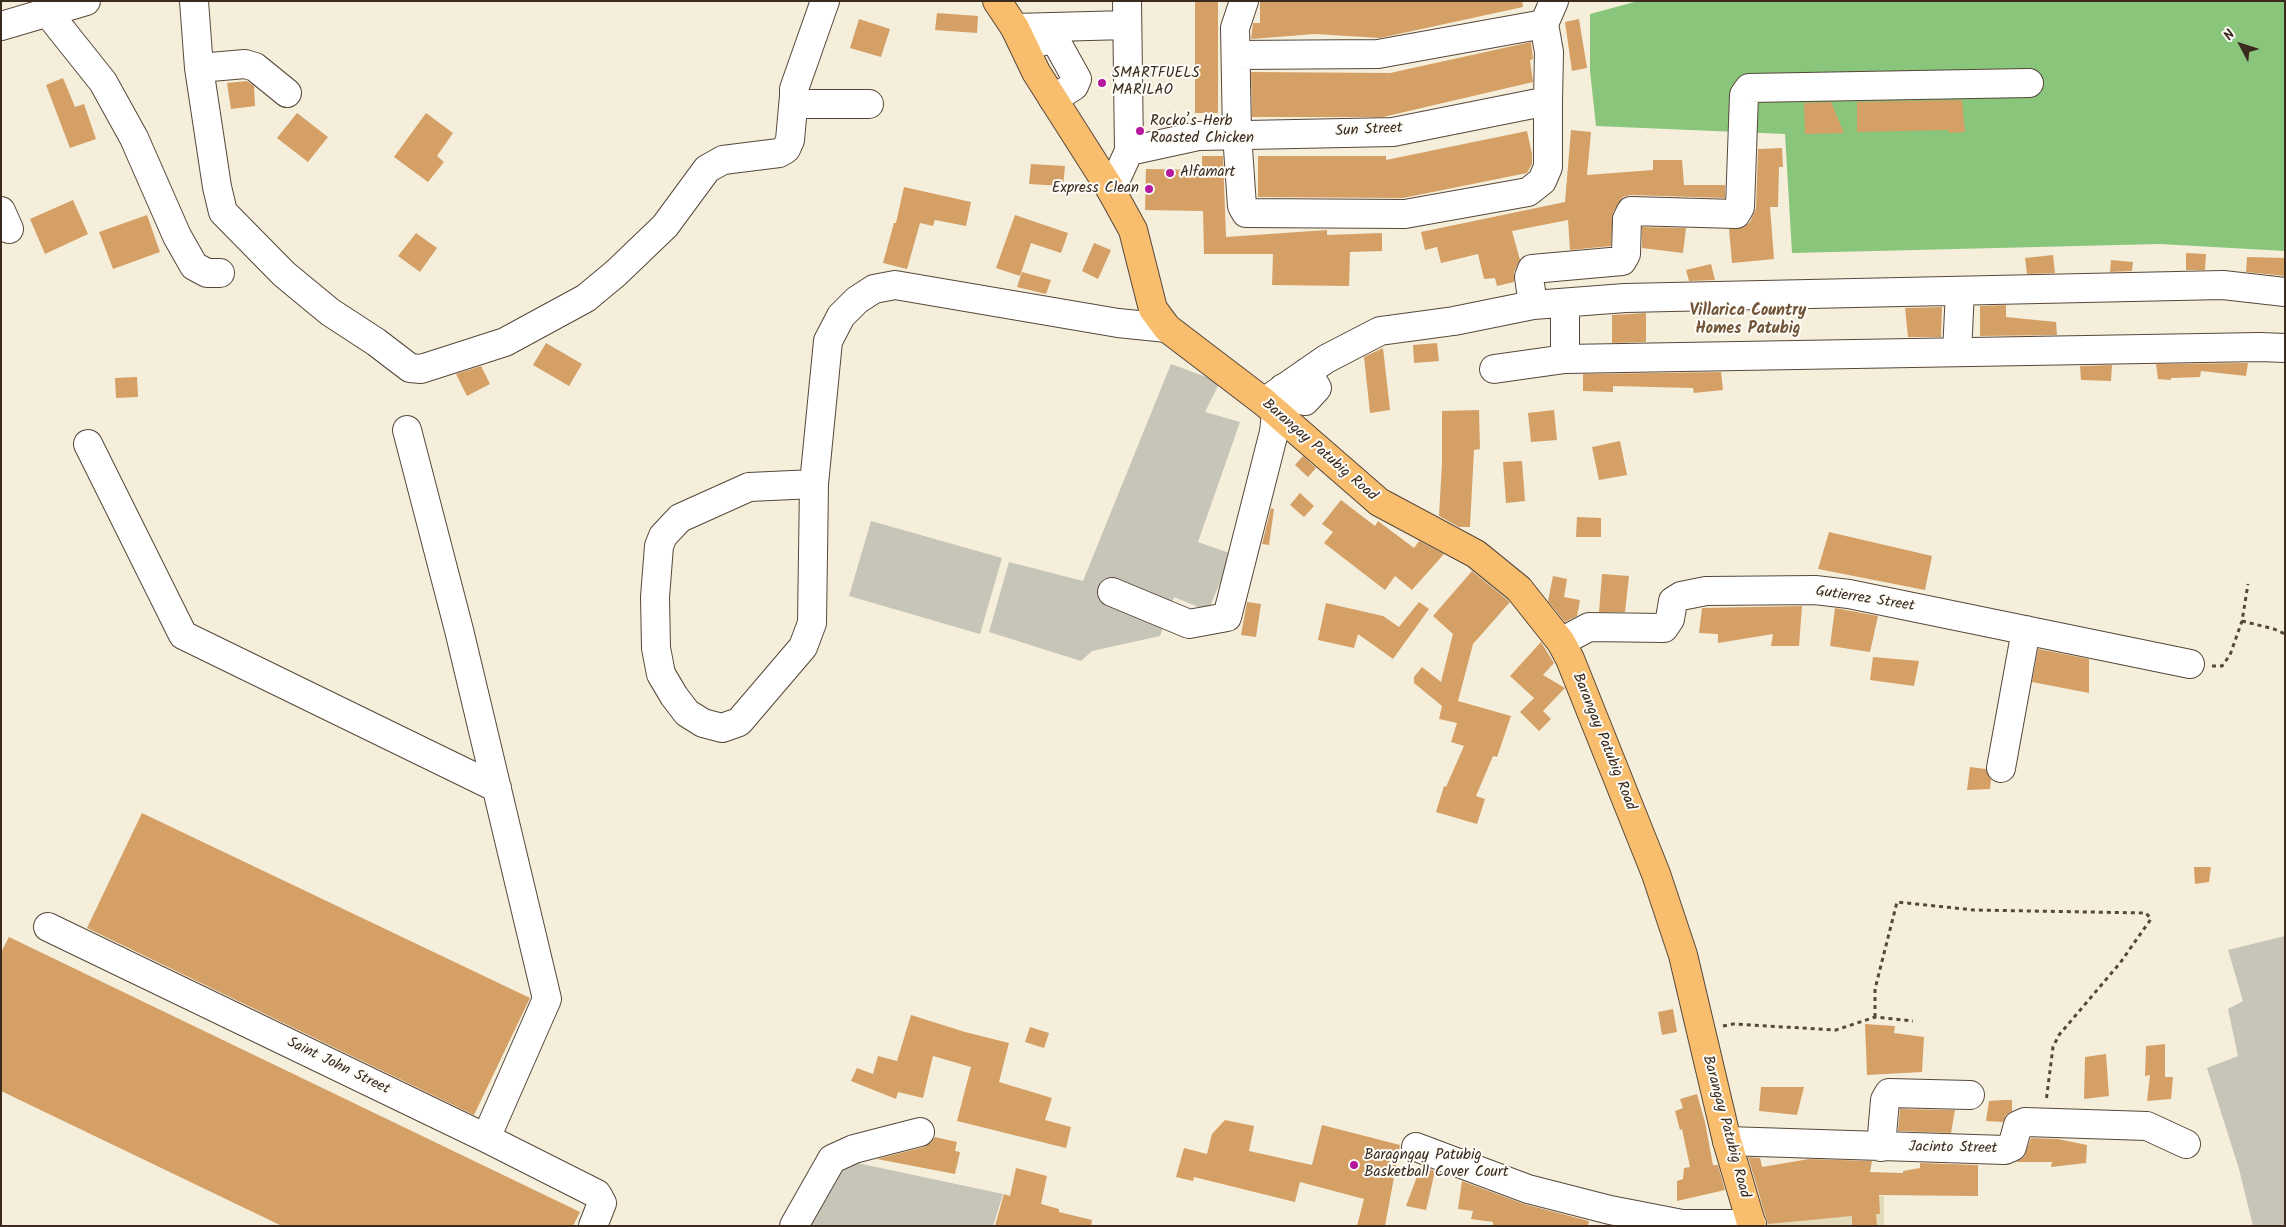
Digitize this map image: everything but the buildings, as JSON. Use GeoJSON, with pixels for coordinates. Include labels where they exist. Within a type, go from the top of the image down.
{"type":"FeatureCollection","features":[{"type":"Feature","properties":{"kind":"main road","name":"Barangay Patubig Road"},"geometry":{"type":"LineString","coordinates":[[997,1],[1053,98],[1111,190],[1133,230],[1153,309],[1167,328],[1274,401],[1379,502],[1476,554],[1519,589],[1561,642],[1570,659],[1656,874],[1683,955],[1727,1141],[1752,1225]]}},
{"type":"Feature","properties":{"kind":"street"},"geometry":{"type":"LineString","coordinates":[[1,26],[86,1]]}},
{"type":"Feature","properties":{"kind":"street"},"geometry":{"type":"LineString","coordinates":[[194,1],[199,68],[217,188],[223,212],[284,274],[330,312],[376,342],[410,368],[421,369],[506,342],[586,298],[616,273],[665,226],[707,169],[723,160],[779,153],[786,149],[790,140],[794,89],[825,1]]}},
{"type":"Feature","properties":{"kind":"street"},"geometry":{"type":"LineString","coordinates":[[1236,56],[1378,54],[1549,13],[1548,167],[1542,181],[1528,192],[1404,214],[1246,213],[1242,206],[1237,134],[1235,28],[1244,1]]}},
{"type":"Feature","properties":{"kind":"street"},"geometry":{"type":"LineString","coordinates":[[48,13],[103,82],[134,138],[177,236],[194,266],[207,273],[220,274]]}},
{"type":"Feature","properties":{"kind":"street"},"geometry":{"type":"LineString","coordinates":[[1019,37],[1127,13],[1129,151],[1111,190]]}},
{"type":"Feature","properties":{"kind":"street"},"geometry":{"type":"LineString","coordinates":[[199,68],[245,64],[255,67],[288,93]]}},
{"type":"Feature","properties":{"kind":"street"},"geometry":{"type":"LineString","coordinates":[[1532,305],[1529,277],[1532,269],[1622,261],[1626,254],[1627,218],[1631,211],[1732,215],[1739,211],[1744,95],[1748,88],[2029,83]]}},
{"type":"Feature","properties":{"kind":"street"},"geometry":{"type":"LineString","coordinates":[[794,96],[798,102],[804,104],[869,104]]}},
{"type":"Feature","properties":{"kind":"street","name":"Sun Street"},"geometry":{"type":"LineString","coordinates":[[1129,151],[1198,136],[1392,132],[1548,101]]}},
{"type":"Feature","properties":{"kind":"street"},"geometry":{"type":"LineString","coordinates":[[814,484],[749,487],[680,518],[663,536],[659,546],[655,597],[656,648],[661,674],[687,713],[703,723],[722,728],[739,722],[803,647],[812,623],[814,484],[828,341],[841,316],[857,300],[874,289],[895,285],[1118,323],[1167,328]]}},
{"type":"Feature","properties":{"kind":"street"},"geometry":{"type":"LineString","coordinates":[[1112,592],[1189,624],[1227,617],[1274,432],[1274,401],[1307,372],[1380,331],[1454,321],[1532,305],[1625,298],[2224,285],[2285,292]]}},
{"type":"Feature","properties":{"kind":"street"},"geometry":{"type":"LineString","coordinates":[[1957,352],[1960,291]]}},
{"type":"Feature","properties":{"kind":"street"},"geometry":{"type":"LineString","coordinates":[[1564,302],[1565,359]]}},
{"type":"Feature","properties":{"kind":"street"},"geometry":{"type":"LineString","coordinates":[[1494,369],[1565,359],[2285,348]]}},
{"type":"Feature","properties":{"kind":"street"},"geometry":{"type":"LineString","coordinates":[[407,430],[459,630],[547,999],[486,1138]]}},
{"type":"Feature","properties":{"kind":"street"},"geometry":{"type":"LineString","coordinates":[[88,444],[183,634],[497,788]]}},
{"type":"Feature","properties":{"kind":"street","name":"Gutierrez Street"},"geometry":{"type":"LineString","coordinates":[[1561,642],[1589,628],[1664,628],[1668,624],[1676,598],[1706,591],[1815,590],[1849,594],[2190,664]]}},
{"type":"Feature","properties":{"kind":"street"},"geometry":{"type":"LineString","coordinates":[[2001,768],[2026,630]]}},
{"type":"Feature","properties":{"kind":"street","name":"Saint John Street"},"geometry":{"type":"LineString","coordinates":[[48,927],[486,1138],[597,1194],[602,1204],[593,1226]]}},
{"type":"Feature","properties":{"kind":"street"},"geometry":{"type":"LineString","coordinates":[[1882,1147],[1885,1100],[1889,1093],[1970,1095]]}},
{"type":"Feature","properties":{"kind":"street","name":"Jacinto Street"},"geometry":{"type":"LineString","coordinates":[[1727,1141],[2005,1150],[2012,1147],[2016,1129],[2021,1123],[2044,1123],[2147,1126],[2186,1144]]}},
{"type":"Feature","properties":{"kind":"street"},"geometry":{"type":"LineString","coordinates":[[794,1226],[832,1159],[854,1149],[920,1132]]}},
{"type":"Feature","properties":{"kind":"street"},"geometry":{"type":"LineString","coordinates":[[1416,1147],[1528,1189],[1610,1210],[1682,1224],[1752,1225]]}},
{"type":"Feature","properties":{"kind":"path"},"geometry":{"type":"LineString","coordinates":[[2190,664],[2222,666],[2230,655],[2242,621],[2248,584]]}},
{"type":"Feature","properties":{"kind":"path"},"geometry":{"type":"LineString","coordinates":[[2242,621],[2274,628],[2285,634]]}},
{"type":"Feature","properties":{"kind":"path"},"geometry":{"type":"LineString","coordinates":[[1874,1017],[1875,989],[1897,902],[1974,910],[2146,913],[2150,919],[2120,963],[2059,1035],[2052,1055],[2044,1123]]}},
{"type":"Feature","properties":{"kind":"path"},"geometry":{"type":"LineString","coordinates":[[1701,1032],[1733,1024],[1836,1030],[1874,1017],[1913,1020]]}},
{"type":"Feature","properties":{"kind":"shaded area"},"geometry":{"type":"Polygon","coordinates":[[[1171,364],[1220,382],[1205,412],[1240,422],[1198,542],[1232,554],[1208,611],[1174,597],[1160,636],[1092,651],[1081,661],[989,632],[1009,562],[1083,581],[1171,364]]]}},
{"type":"Feature","properties":{"kind":"shaded area"},"geometry":{"type":"Polygon","coordinates":[[[871,521],[1002,558],[980,634],[849,596],[871,521]]]}},
{"type":"Feature","properties":{"kind":"shaded area"},"geometry":{"type":"Polygon","coordinates":[[[2285,936],[2285,1226],[2253,1226],[2239,1169],[2207,1068],[2238,1056],[2228,1009],[2243,1001],[2228,950],[2285,936]]]}},
{"type":"Feature","properties":{"kind":"shaded area"},"geometry":{"type":"Polygon","coordinates":[[[843,1160],[1003,1194],[993,1226],[803,1226],[843,1160]]]}},
{"type":"Feature","properties":{"kind":"shaded area"},"geometry":{"type":"Polygon","coordinates":[[[1884,1196],[1884,1226],[1759,1226],[1749,1200],[1884,1196]]]}},
{"type":"Feature","properties":{"kind":"green space"},"geometry":{"type":"Polygon","coordinates":[[[1638,1],[2285,1],[2285,251],[2160,244],[1792,253],[1785,134],[1596,126],[1590,71],[1590,14],[1638,1]]]}},
{"type":"Feature","properties":{"kind":"place","name":"SMARTFUELS MARILAO"},"geometry":{"type":"Point","coordinates":[1102,83]}},
{"type":"Feature","properties":{"kind":"place","name":"Rocko’s Herb Roasted Chicken"},"geometry":{"type":"Point","coordinates":[1140,131]}},
{"type":"Feature","properties":{"kind":"place","name":"Alfamart"},"geometry":{"type":"Point","coordinates":[1170,173]}},
{"type":"Feature","properties":{"kind":"place","name":"Express Clean"},"geometry":{"type":"Point","coordinates":[1149,189]}},
{"type":"Feature","properties":{"kind":"place","name":"Baragngay Patubig Basketball Cover Court"},"geometry":{"type":"Point","coordinates":[1354,1165]}},
{"type":"Feature","properties":{"kind":"district","name":"Villarica Country Homes Patubig"},"geometry":{"type":"Point","coordinates":[1748,321]}}]}
